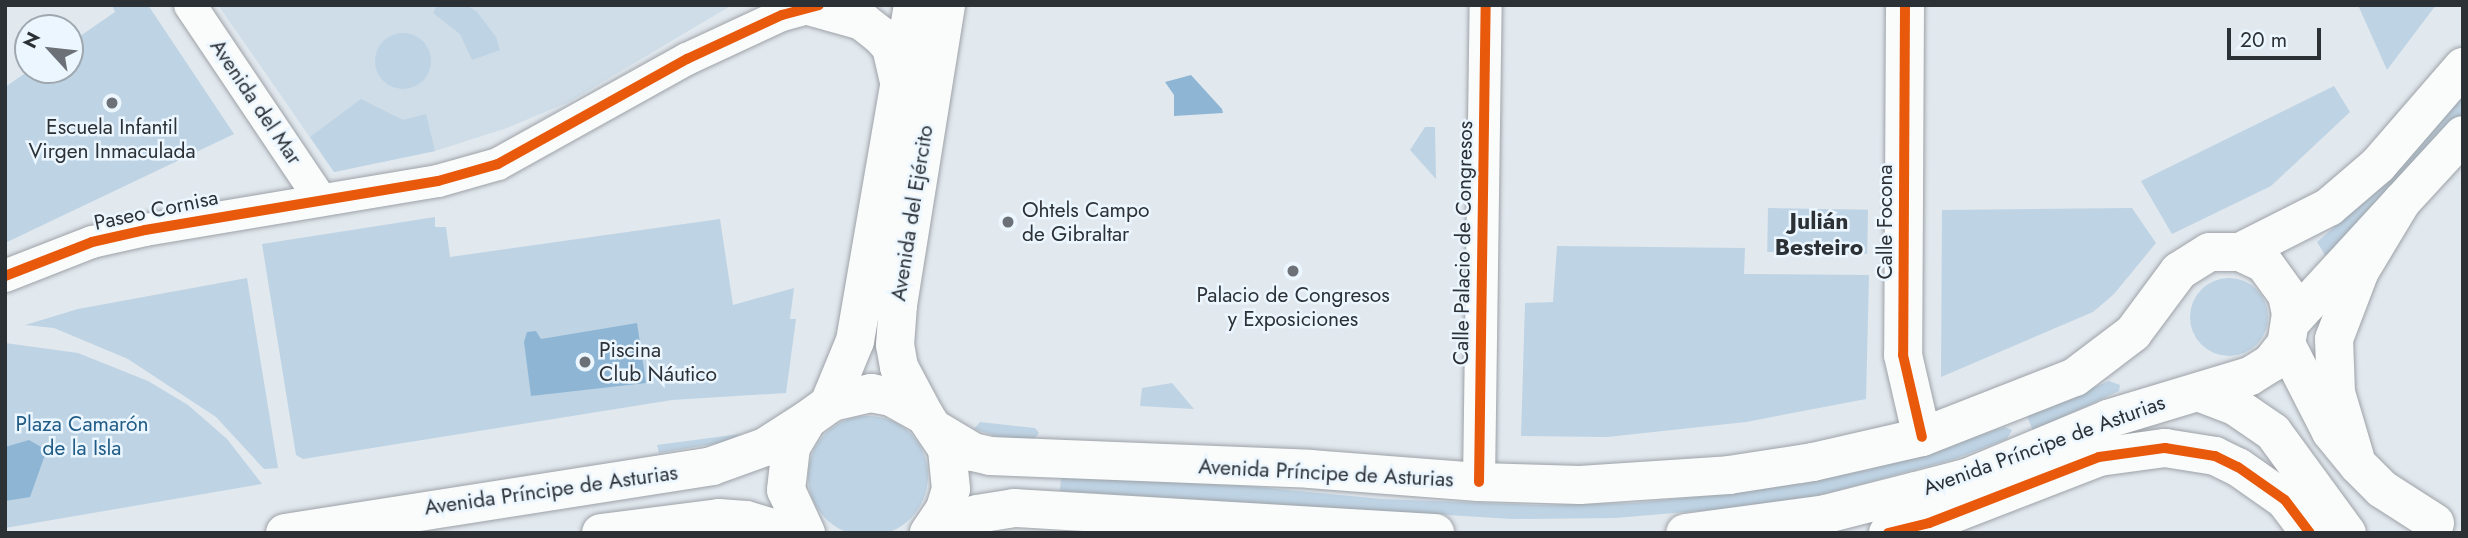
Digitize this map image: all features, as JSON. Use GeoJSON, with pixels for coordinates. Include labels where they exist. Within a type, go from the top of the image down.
{"type":"FeatureCollection","features":[{"type":"Feature","properties":{"kind":"main road","name":"Avenida del Ejército"},"geometry":{"type":"LineString","coordinates":[[806,533],[791,508],[785,471],[791,447],[818,412],[855,341],[912,5]]}},
{"type":"Feature","properties":{"kind":"main road","name":"Avenida del Ejército"},"geometry":{"type":"LineString","coordinates":[[929,533],[945,509],[951,489],[949,459],[932,423],[899,367],[895,345],[900,292],[946,5]]}},
{"type":"Feature","properties":{"kind":"main road","name":"Calle Focona"},"geometry":{"type":"LineString","coordinates":[[1905,5],[1903,355],[1922,437]]}},
{"type":"Feature","properties":{"kind":"main road"},"geometry":{"type":"LineString","coordinates":[[816,6],[862,21],[883,37],[896,59],[900,86]]}},
{"type":"Feature","properties":{"kind":"main road","name":"Avenida Príncipe de Asturias"},"geometry":{"type":"LineString","coordinates":[[285,533],[712,466],[765,447],[818,412],[871,393],[900,400],[973,452],[990,456],[1310,469],[1479,482],[1580,485],[1729,475],[1922,437],[2008,407],[2095,365],[2133,333],[2179,271],[2210,252],[2241,252],[2329,206],[2378,165],[2463,67]]}},
{"type":"Feature","properties":{"kind":"main road","name":"Avenida Príncipe de Asturias"},"geometry":{"type":"LineString","coordinates":[[1685,533],[1826,514],[1966,478],[2108,419],[2250,376],[2271,363],[2288,334],[2463,135]]}},
{"type":"Feature","properties":{"kind":"main road"},"geometry":{"type":"LineString","coordinates":[[2358,465],[2336,393],[2334,339],[2355,280],[2403,201]]}},
{"type":"Feature","properties":{"kind":"main road"},"geometry":{"type":"LineString","coordinates":[[2241,252],[2263,263],[2279,279],[2287,295],[2288,334],[2331,432],[2382,489],[2439,523]]}},
{"type":"Feature","properties":{"kind":"main road"},"geometry":{"type":"LineString","coordinates":[[2198,391],[2235,407],[2273,432],[2347,533]]}},
{"type":"Feature","properties":{"kind":"main road"},"geometry":{"type":"LineString","coordinates":[[1888,533],[1929,523],[2099,457],[2142,448],[2205,454],[2238,467],[2285,500],[2310,533]]}},
{"type":"Feature","properties":{"kind":"main road"},"geometry":{"type":"LineString","coordinates":[[937,533],[977,514],[1016,508],[1436,533]]}},
{"type":"Feature","properties":{"kind":"main road"},"geometry":{"type":"LineString","coordinates":[[601,533],[719,518],[746,520],[789,533]]}},
{"type":"Feature","properties":{"kind":"street","name":"Avenida del Mar"},"geometry":{"type":"LineString","coordinates":[[190,5],[321,200]]}},
{"type":"Feature","properties":{"kind":"street","name":"Calle Palacio de Congresos"},"geometry":{"type":"LineString","coordinates":[[1479,482],[1486,5]]}},
{"type":"Feature","properties":{"kind":"street","name":"Paseo Cornisa"},"geometry":{"type":"LineString","coordinates":[[5,276],[92,242],[438,181],[498,164],[687,59],[782,15],[816,6]]}},
{"type":"Feature","properties":{"kind":"shaded area"},"geometry":{"type":"Polygon","coordinates":[[[218,5],[732,5],[569,102],[507,128],[435,151],[334,172],[218,5]]]}},
{"type":"Feature","properties":{"kind":"green space","name":"Escuela Infantil Virgen Inmaculada"},"geometry":{"type":"Polygon","coordinates":[[[112,5],[148,5],[234,134],[5,243],[5,87],[14,81],[14,84],[84,84],[84,33],[115,12],[112,5]]]}},
{"type":"Feature","properties":{"kind":"green space"},"geometry":{"type":"Polygon","coordinates":[[[437,5],[467,5],[477,12],[496,37],[500,50],[472,60],[460,34],[433,13],[437,5]]]}},
{"type":"Feature","properties":{"kind":"green space"},"geometry":{"type":"Polygon","coordinates":[[[2358,5],[2436,5],[2387,70],[2358,5]]]}},
{"type":"Feature","properties":{"kind":"green space"},"geometry":{"type":"Polygon","coordinates":[[[397,33],[409,33],[419,37],[427,45],[431,61],[427,77],[419,85],[409,89],[397,89],[387,85],[379,77],[375,67],[375,55],[379,45],[387,37],[397,33]]]}},
{"type":"Feature","properties":{"kind":"green space"},"geometry":{"type":"Polygon","coordinates":[[[2463,85],[2463,116],[2328,260],[2317,242],[2348,215],[2463,85]]]}},
{"type":"Feature","properties":{"kind":"green space"},"geometry":{"type":"Polygon","coordinates":[[[2334,86],[2350,112],[2271,186],[2172,234],[2141,181],[2334,86]]]}},
{"type":"Feature","properties":{"kind":"green space"},"geometry":{"type":"Polygon","coordinates":[[[361,99],[403,120],[426,114],[435,151],[334,172],[310,137],[361,99]]]}},
{"type":"Feature","properties":{"kind":"green space"},"geometry":{"type":"Polygon","coordinates":[[[1425,127],[1435,127],[1436,179],[1410,150],[1425,127]]]}},
{"type":"Feature","properties":{"kind":"green space"},"geometry":{"type":"Polygon","coordinates":[[[1768,208],[1868,210],[1867,254],[1767,252],[1768,208]]]}},
{"type":"Feature","properties":{"kind":"green space"},"geometry":{"type":"Polygon","coordinates":[[[2132,208],[2156,243],[2114,294],[2093,312],[1941,377],[1942,210],[2132,208]]]}},
{"type":"Feature","properties":{"kind":"green space"},"geometry":{"type":"Polygon","coordinates":[[[435,217],[435,227],[446,227],[450,257],[720,219],[733,305],[794,288],[790,319],[796,319],[786,393],[672,400],[303,459],[296,455],[262,244],[435,217]]]}},
{"type":"Feature","properties":{"kind":"green space"},"geometry":{"type":"Polygon","coordinates":[[[1557,246],[1745,248],[1744,274],[1869,275],[1866,399],[1746,422],[1607,437],[1521,436],[1525,303],[1553,302],[1557,246]]]}},
{"type":"Feature","properties":{"kind":"green space"},"geometry":{"type":"Polygon","coordinates":[[[247,278],[278,468],[264,469],[216,417],[128,359],[54,328],[25,325],[78,309],[247,278]]]}},
{"type":"Feature","properties":{"kind":"green space"},"geometry":{"type":"Polygon","coordinates":[[[2229,278],[2244,281],[2257,289],[2265,302],[2268,317],[2265,332],[2257,345],[2244,353],[2229,356],[2214,353],[2201,345],[2193,332],[2190,317],[2193,302],[2201,289],[2214,281],[2229,278]]]}},
{"type":"Feature","properties":{"kind":"green space","name":"Plaza Camarón de la Isla"},"geometry":{"type":"Polygon","coordinates":[[[5,343],[78,353],[148,381],[188,405],[227,439],[262,484],[5,528],[5,343]]]}},
{"type":"Feature","properties":{"kind":"green space"},"geometry":{"type":"Polygon","coordinates":[[[2109,381],[2120,385],[2119,391],[2033,431],[2027,416],[2109,381]]]}},
{"type":"Feature","properties":{"kind":"green space"},"geometry":{"type":"Polygon","coordinates":[[[1172,383],[1194,409],[1140,406],[1142,388],[1172,383]]]}},
{"type":"Feature","properties":{"kind":"green space"},"geometry":{"type":"Polygon","coordinates":[[[868,416],[891,420],[911,433],[924,453],[928,476],[924,499],[911,519],[891,532],[868,536],[845,532],[825,519],[812,499],[808,476],[812,453],[825,433],[845,420],[868,416]]]}},
{"type":"Feature","properties":{"kind":"green space"},"geometry":{"type":"Polygon","coordinates":[[[980,422],[1035,428],[1039,433],[1034,439],[1002,438],[974,429],[980,422]]]}},
{"type":"Feature","properties":{"kind":"green space"},"geometry":{"type":"Polygon","coordinates":[[[2005,427],[2012,430],[2007,439],[1955,459],[1820,495],[1770,505],[1615,518],[1512,519],[1060,491],[1061,477],[1196,481],[1382,499],[1537,505],[1633,503],[1726,494],[1868,470],[2005,427]]]}},
{"type":"Feature","properties":{"kind":"green space"},"geometry":{"type":"Polygon","coordinates":[[[740,434],[725,442],[659,453],[657,445],[740,434]]]}},
{"type":"Feature","properties":{"kind":"water"},"geometry":{"type":"Polygon","coordinates":[[[1191,75],[1223,113],[1174,116],[1174,95],[1165,82],[1191,75]]]}},
{"type":"Feature","properties":{"kind":"water","name":"Piscina Club Náutico"},"geometry":{"type":"Polygon","coordinates":[[[637,323],[646,383],[531,396],[524,342],[527,332],[536,331],[541,339],[637,323]]]}},
{"type":"Feature","properties":{"kind":"water"},"geometry":{"type":"Polygon","coordinates":[[[29,440],[43,448],[45,455],[30,497],[5,501],[5,447],[29,440]]]}},
{"type":"Feature","properties":{"kind":"cycle path"},"geometry":{"type":"LineString","coordinates":[[5,276],[92,242],[145,230],[438,181],[498,164],[687,59],[782,15],[819,5]]}},
{"type":"Feature","properties":{"kind":"cycle path"},"geometry":{"type":"LineString","coordinates":[[1479,482],[1486,5]]}},
{"type":"Feature","properties":{"kind":"cycle path"},"geometry":{"type":"LineString","coordinates":[[1905,5],[1903,355],[1922,437]]}},
{"type":"Feature","properties":{"kind":"cycle path"},"geometry":{"type":"LineString","coordinates":[[1888,533],[1929,523],[2099,457],[2165,448],[2215,456],[2238,467],[2285,500],[2310,533]]}},
{"type":"Feature","properties":{"kind":"place","name":"Escuela Infantil Virgen Inmaculada"},"geometry":{"type":"Point","coordinates":[112,103]}},
{"type":"Feature","properties":{"kind":"place","name":"Ohtels Campo de Gibraltar"},"geometry":{"type":"Point","coordinates":[1008,222]}},
{"type":"Feature","properties":{"kind":"place","name":"Palacio de Congresos y Exposiciones"},"geometry":{"type":"Point","coordinates":[1293,271]}},
{"type":"Feature","properties":{"kind":"place","name":"Piscina Club Náutico"},"geometry":{"type":"Point","coordinates":[585,362]}},
{"type":"Feature","properties":{"kind":"district","name":"Julián Besteiro"},"geometry":{"type":"Point","coordinates":[1819,234]}}]}
